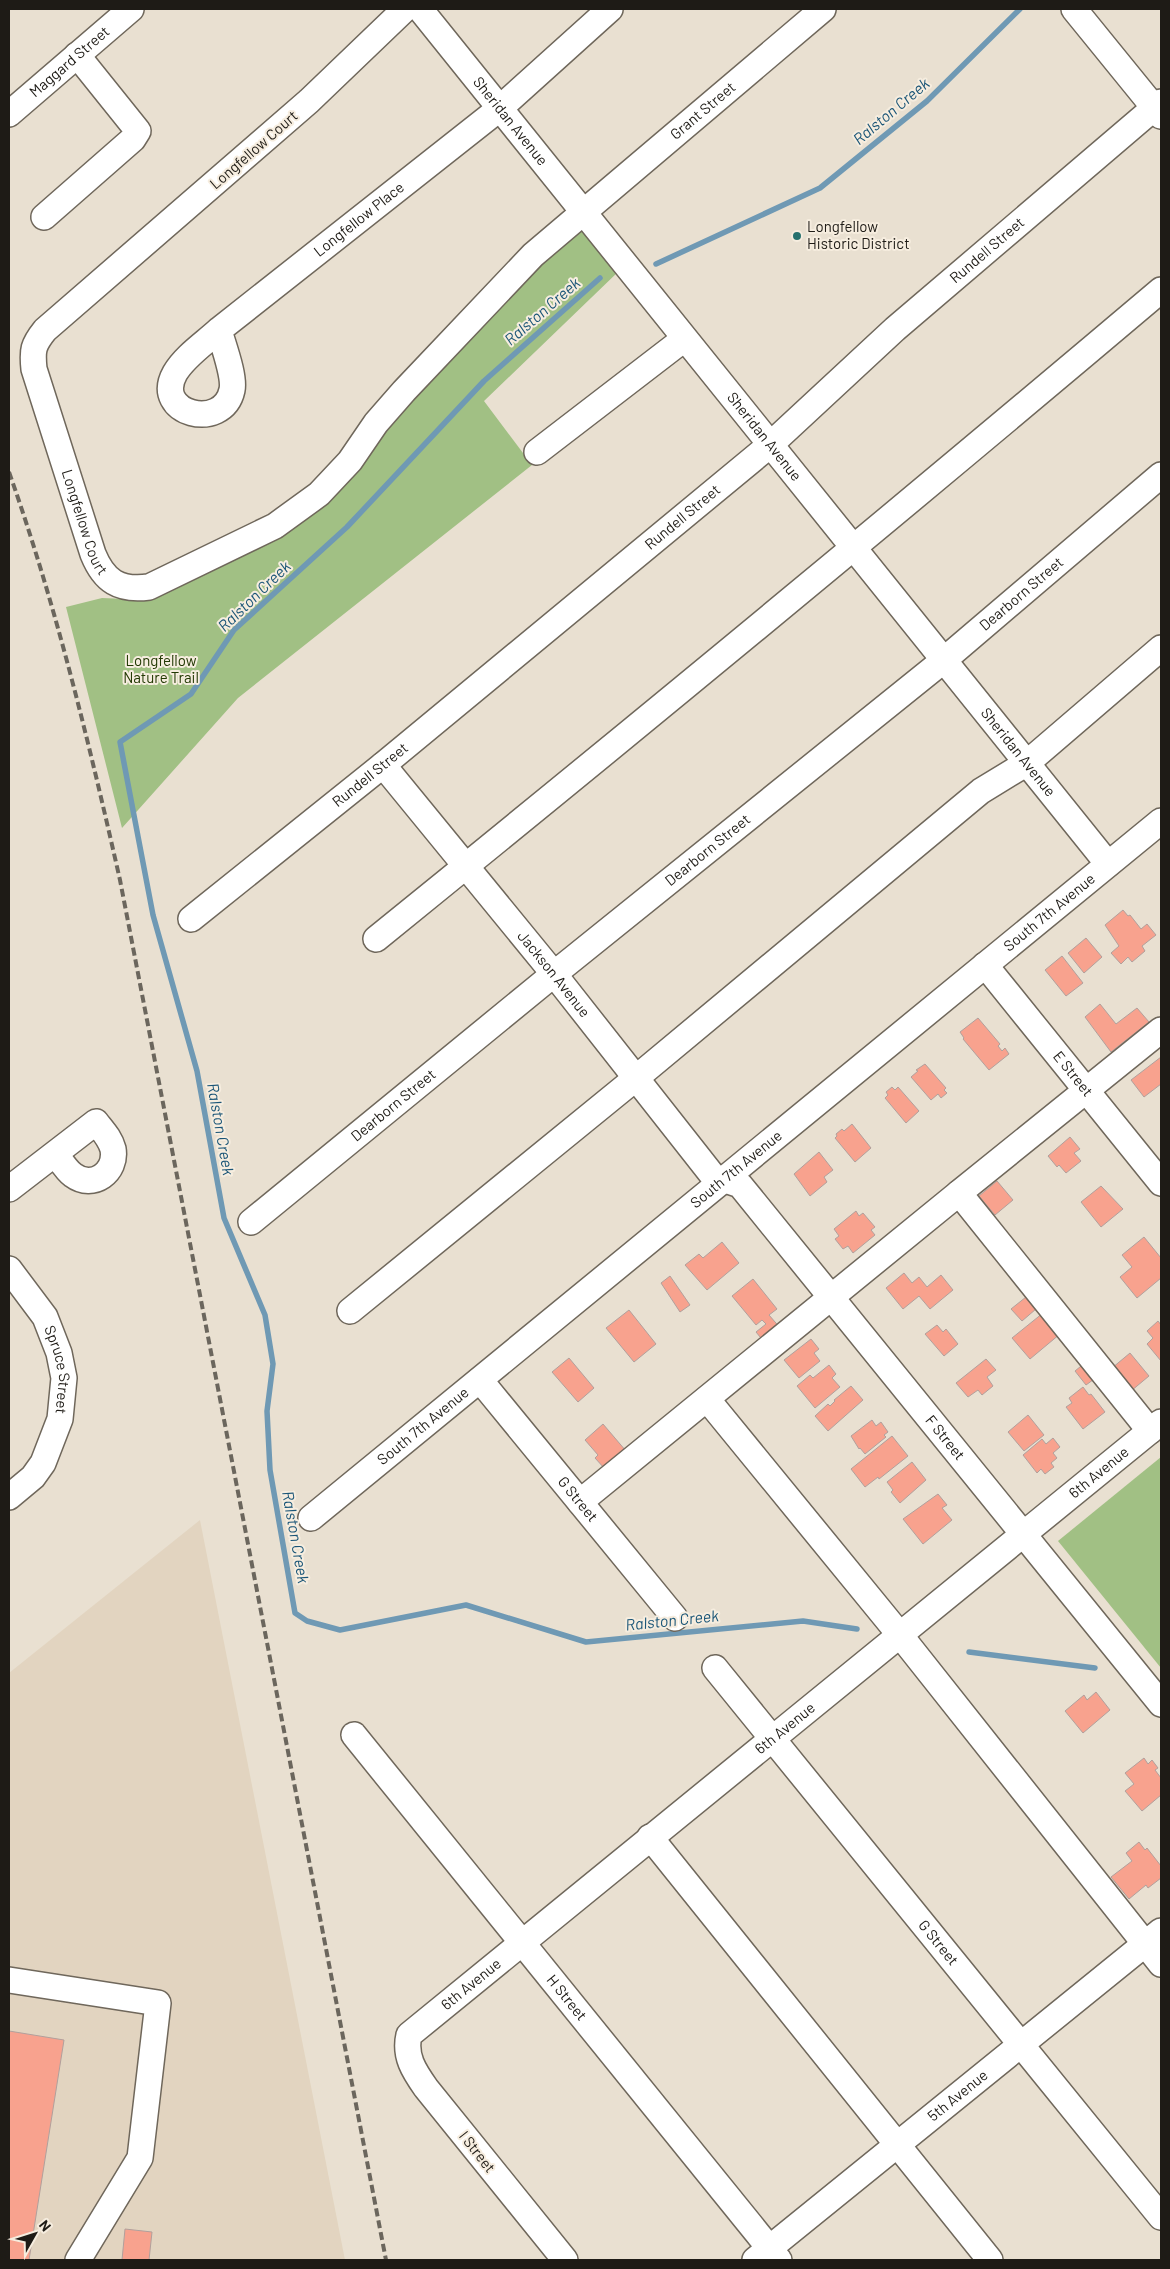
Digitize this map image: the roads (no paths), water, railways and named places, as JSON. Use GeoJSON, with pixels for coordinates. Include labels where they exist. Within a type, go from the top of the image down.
{"type":"FeatureCollection","features":[{"type":"Feature","properties":{"kind":"street","name":"Maggard Street"},"geometry":{"type":"LineString","coordinates":[[9,114],[131,9]]}},
{"type":"Feature","properties":{"kind":"street","name":"Longfellow Court"},"geometry":{"type":"LineString","coordinates":[[406,9],[309,101],[45,330],[35,343],[32,356],[34,369],[93,554],[98,567],[107,578],[120,586],[134,589],[149,587],[247,541],[301,508],[319,494],[350,461],[376,423],[404,391],[533,255],[583,213]]}},
{"type":"Feature","properties":{"kind":"street","name":"Sheridan Avenue"},"geometry":{"type":"LineString","coordinates":[[420,9],[1108,864]]}},
{"type":"Feature","properties":{"kind":"street","name":"Longfellow Place"},"geometry":{"type":"LineString","coordinates":[[220,330],[499,109],[610,9]]}},
{"type":"Feature","properties":{"kind":"street","name":"Grant Street"},"geometry":{"type":"LineString","coordinates":[[583,213],[823,9]]}},
{"type":"Feature","properties":{"kind":"street"},"geometry":{"type":"LineString","coordinates":[[1074,9],[1159,109]]}},
{"type":"Feature","properties":{"kind":"street"},"geometry":{"type":"LineString","coordinates":[[44,217],[133,139],[138,131],[77,55]]}},
{"type":"Feature","properties":{"kind":"street","name":"Rundell Street"},"geometry":{"type":"LineString","coordinates":[[191,918],[384,765],[770,445],[895,329],[1159,109]]}},
{"type":"Feature","properties":{"kind":"street"},"geometry":{"type":"LineString","coordinates":[[376,939],[854,549],[1161,290]]}},
{"type":"Feature","properties":{"kind":"street"},"geometry":{"type":"LineString","coordinates":[[537,452],[684,339]]}},
{"type":"Feature","properties":{"kind":"street","name":"Dearborn Street"},"geometry":{"type":"LineString","coordinates":[[251,1222],[554,974],[944,660],[1161,475]]}},
{"type":"Feature","properties":{"kind":"street"},"geometry":{"type":"LineString","coordinates":[[350,1310],[636,1078],[980,792],[1027,763],[1161,648]]}},
{"type":"Feature","properties":{"kind":"street","name":"Jackson Avenue"},"geometry":{"type":"LineString","coordinates":[[384,765],[554,974],[713,1176],[725,1179]]}},
{"type":"Feature","properties":{"kind":"street","name":"South 7th Avenue"},"geometry":{"type":"LineString","coordinates":[[311,1518],[1161,821]]}},
{"type":"Feature","properties":{"kind":"street","name":"E Street"},"geometry":{"type":"LineString","coordinates":[[985,965],[1161,1183]]}},
{"type":"Feature","properties":{"kind":"street"},"geometry":{"type":"LineString","coordinates":[[580,1502],[958,1192],[1161,1030]]}},
{"type":"Feature","properties":{"kind":"street"},"geometry":{"type":"LineString","coordinates":[[9,1190],[56,1154]]}},
{"type":"Feature","properties":{"kind":"street","name":"F Street"},"geometry":{"type":"LineString","coordinates":[[725,1179],[740,1185],[1161,1704]]}},
{"type":"Feature","properties":{"kind":"street"},"geometry":{"type":"LineString","coordinates":[[958,1192],[1156,1426]]}},
{"type":"Feature","properties":{"kind":"street","name":"Spruce Street"},"geometry":{"type":"LineString","coordinates":[[9,1269],[45,1317],[59,1353],[64,1378],[60,1419],[43,1463],[33,1477],[9,1497]]}},
{"type":"Feature","properties":{"kind":"street","name":"G Street"},"geometry":{"type":"LineString","coordinates":[[480,1380],[675,1618]]}},
{"type":"Feature","properties":{"kind":"street"},"geometry":{"type":"LineString","coordinates":[[707,1399],[900,1635],[1153,1937],[1161,1964]]}},
{"type":"Feature","properties":{"kind":"street","name":"6th Avenue"},"geometry":{"type":"LineString","coordinates":[[409,2035],[1156,1426]]}},
{"type":"Feature","properties":{"kind":"street","name":"G Street"},"geometry":{"type":"LineString","coordinates":[[715,1668],[1161,2217]]}},
{"type":"Feature","properties":{"kind":"street","name":"H Street"},"geometry":{"type":"LineString","coordinates":[[354,1735],[768,2256]]}},
{"type":"Feature","properties":{"kind":"street"},"geometry":{"type":"LineString","coordinates":[[650,1837],[990,2260]]}},
{"type":"Feature","properties":{"kind":"street","name":"5th Avenue"},"geometry":{"type":"LineString","coordinates":[[768,2256],[897,2145],[1153,1937]]}},
{"type":"Feature","properties":{"kind":"street"},"geometry":{"type":"LineString","coordinates":[[9,1980],[158,2003],[140,2158],[78,2260]]}},
{"type":"Feature","properties":{"kind":"street","name":"I Street"},"geometry":{"type":"LineString","coordinates":[[409,2035],[407,2044],[410,2062],[426,2088],[565,2260]]}},
{"type":"Feature","properties":{"kind":"waterway","name":"Ralston Creek"},"geometry":{"type":"LineString","coordinates":[[656,264],[820,188],[927,101],[1020,9]]}},
{"type":"Feature","properties":{"kind":"waterway","name":"Ralston Creek"},"geometry":{"type":"LineString","coordinates":[[600,278],[484,381],[347,527],[234,630],[191,694],[120,742],[153,915],[197,1071],[224,1218],[265,1315],[273,1364],[267,1411],[270,1470],[295,1613],[307,1621],[340,1630],[466,1605],[586,1642],[803,1621],[857,1629]]}},
{"type":"Feature","properties":{"kind":"waterway","name":"Ralston Creek"},"geometry":{"type":"LineString","coordinates":[[969,1652],[1095,1668]]}},
{"type":"Feature","properties":{"kind":"railway"},"geometry":{"type":"LineString","coordinates":[[9,472],[57,623],[120,880],[386,2260]]}},
{"type":"Feature","properties":{"kind":"place","name":"Longfellow Historic District"},"geometry":{"type":"Point","coordinates":[797,236]}},
{"type":"Feature","properties":{"kind":"park label","name":"Longfellow Nature Trail"},"geometry":{"type":"Point","coordinates":[161,670]}}]}
